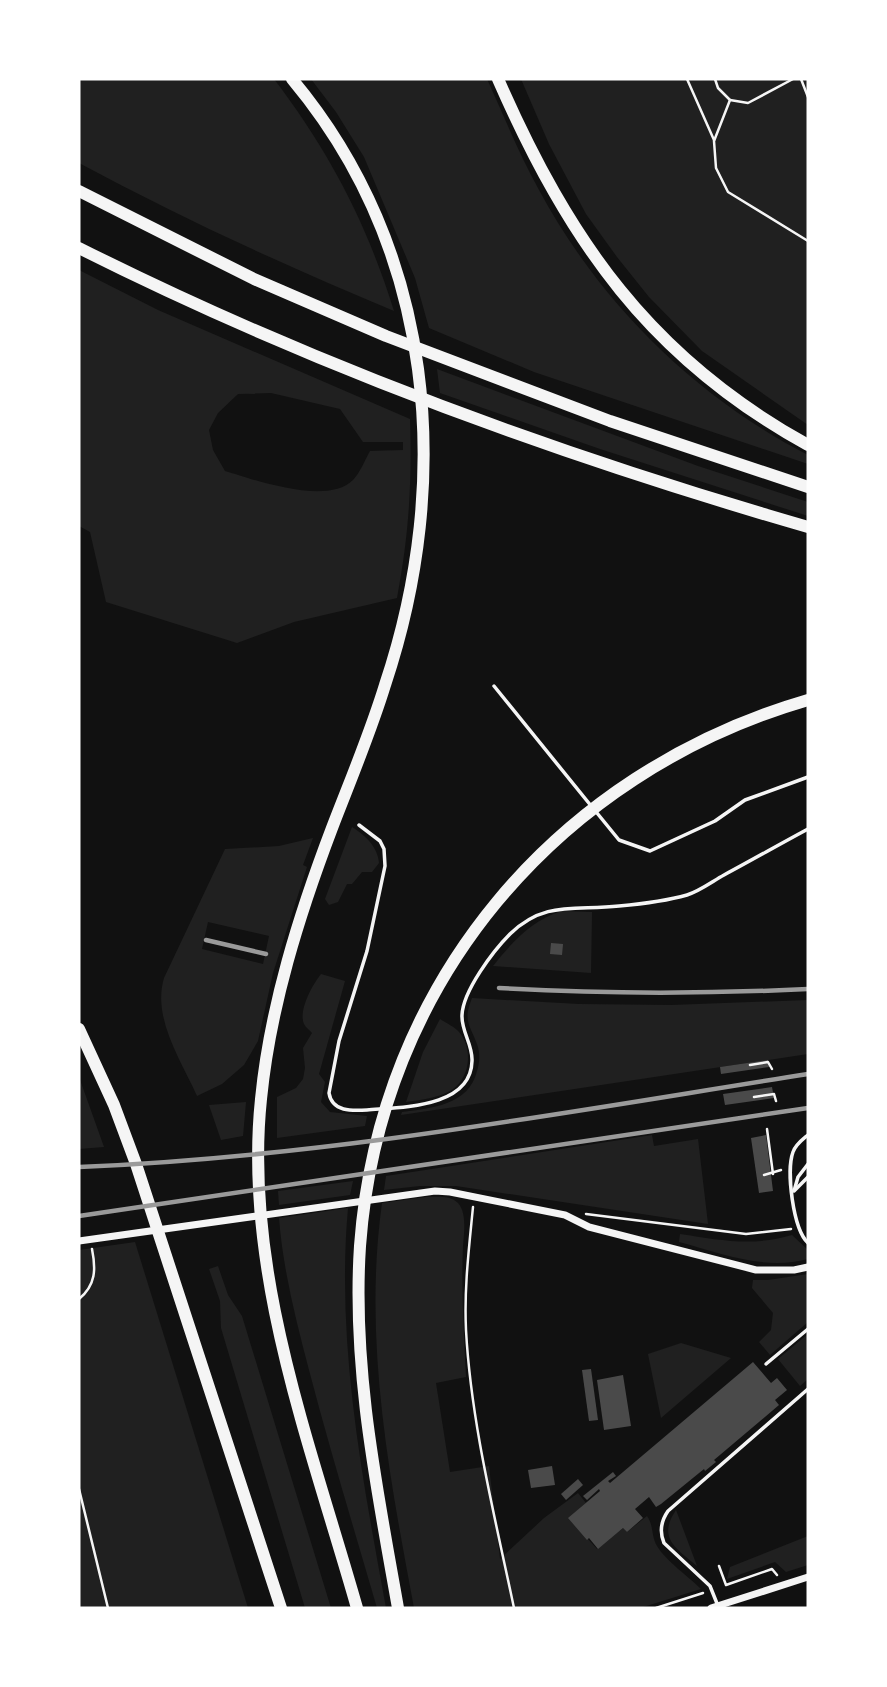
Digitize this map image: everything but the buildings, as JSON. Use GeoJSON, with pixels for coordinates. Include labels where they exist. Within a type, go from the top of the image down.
{"type":"FeatureCollection","features":[{"type":"Feature","properties":{"kind":"highway"},"geometry":{"type":"LineString","coordinates":[[292,79],[332,132],[362,185],[386,241],[398,276],[418,362],[424,419],[425,478],[418,549],[406,611],[387,681],[320,865],[284,976],[261,1100],[258,1167],[266,1258],[288,1365],[357,1608]]}},
{"type":"Feature","properties":{"kind":"highway"},"geometry":{"type":"LineString","coordinates":[[498,79],[558,202],[617,287],[658,333],[700,371],[761,417],[808,445]]}},
{"type":"Feature","properties":{"kind":"highway"},"geometry":{"type":"LineString","coordinates":[[79,191],[254,279],[386,336],[610,421],[808,487]]}},
{"type":"Feature","properties":{"kind":"highway"},"geometry":{"type":"LineString","coordinates":[[79,248],[282,343],[439,405],[692,492],[808,527]]}},
{"type":"Feature","properties":{"kind":"highway"},"geometry":{"type":"LineString","coordinates":[[398,1608],[374,1468],[360,1357],[360,1246],[373,1157],[390,1093],[414,1035],[431,1001],[467,943],[509,889],[560,836],[620,788],[680,751],[745,721],[808,700]]}},
{"type":"Feature","properties":{"kind":"highway"},"geometry":{"type":"LineString","coordinates":[[79,1029],[120,1121],[281,1608]]}},
{"type":"Feature","properties":{"kind":"street"},"geometry":{"type":"LineString","coordinates":[[79,1241],[422,1192],[450,1192],[565,1216],[589,1227],[756,1270],[794,1270],[808,1267]]}},
{"type":"Feature","properties":{"kind":"street"},"geometry":{"type":"LineString","coordinates":[[715,1607],[808,1577]]}},
{"type":"Feature","properties":{"kind":"lane"},"geometry":{"type":"LineString","coordinates":[[494,686],[618,838],[650,851],[715,821],[745,800],[808,777]]}},
{"type":"Feature","properties":{"kind":"lane"},"geometry":{"type":"LineString","coordinates":[[359,825],[380,841],[386,857],[367,951],[339,1041],[329,1093],[330,1101],[335,1106],[354,1111],[426,1103],[443,1098],[461,1088],[467,1080],[473,1060],[462,1023],[466,996],[510,933],[537,914],[564,907],[617,906],[689,894],[808,829]]}},
{"type":"Feature","properties":{"kind":"lane"},"geometry":{"type":"LineString","coordinates":[[808,1136],[797,1144],[790,1166],[798,1228],[808,1243]]}},
{"type":"Feature","properties":{"kind":"lane"},"geometry":{"type":"LineString","coordinates":[[793,1193],[798,1177],[808,1164]]}},
{"type":"Feature","properties":{"kind":"lane"},"geometry":{"type":"LineString","coordinates":[[793,1193],[808,1177]]}},
{"type":"Feature","properties":{"kind":"lane"},"geometry":{"type":"LineString","coordinates":[[766,1364],[808,1329]]}},
{"type":"Feature","properties":{"kind":"lane"},"geometry":{"type":"LineString","coordinates":[[715,1607],[710,1586],[664,1543],[661,1535],[663,1518],[808,1389]]}},
{"type":"Feature","properties":{"kind":"path"},"geometry":{"type":"LineString","coordinates":[[687,79],[714,141],[716,168],[728,192],[808,241]]}},
{"type":"Feature","properties":{"kind":"path"},"geometry":{"type":"LineString","coordinates":[[715,79],[718,88],[730,100],[748,103],[793,79]]}},
{"type":"Feature","properties":{"kind":"path"},"geometry":{"type":"LineString","coordinates":[[801,79],[808,97]]}},
{"type":"Feature","properties":{"kind":"path"},"geometry":{"type":"LineString","coordinates":[[714,141],[730,100]]}},
{"type":"Feature","properties":{"kind":"path"},"geometry":{"type":"LineString","coordinates":[[750,1065],[768,1062],[772,1069]]}},
{"type":"Feature","properties":{"kind":"path"},"geometry":{"type":"LineString","coordinates":[[754,1097],[774,1094],[776,1101]]}},
{"type":"Feature","properties":{"kind":"path"},"geometry":{"type":"LineString","coordinates":[[767,1129],[773,1174]]}},
{"type":"Feature","properties":{"kind":"path"},"geometry":{"type":"LineString","coordinates":[[764,1175],[790,1166]]}},
{"type":"Feature","properties":{"kind":"path"},"geometry":{"type":"LineString","coordinates":[[474,1197],[466,1274],[468,1343],[484,1465],[514,1608]]}},
{"type":"Feature","properties":{"kind":"path"},"geometry":{"type":"LineString","coordinates":[[565,1216],[594,1213],[746,1234],[798,1228]]}},
{"type":"Feature","properties":{"kind":"path"},"geometry":{"type":"LineString","coordinates":[[79,1300],[93,1281],[96,1268],[91,1239]]}},
{"type":"Feature","properties":{"kind":"path"},"geometry":{"type":"LineString","coordinates":[[79,1489],[108,1608]]}},
{"type":"Feature","properties":{"kind":"path"},"geometry":{"type":"LineString","coordinates":[[719,1566],[726,1585]]}},
{"type":"Feature","properties":{"kind":"path"},"geometry":{"type":"LineString","coordinates":[[656,1608],[772,1569],[784,1585]]}},
{"type":"Feature","properties":{"kind":"shaded area"},"geometry":{"type":"Polygon","coordinates":[[[79,79],[274,79],[312,133],[359,218],[394,311],[234,241],[79,163],[79,79]]]}},
{"type":"Feature","properties":{"kind":"shaded area"},"geometry":{"type":"Polygon","coordinates":[[[311,79],[487,79],[539,190],[563,231],[621,308],[689,375],[726,405],[808,455],[808,464],[534,372],[429,328],[415,278],[364,157],[336,112],[311,79]]]}},
{"type":"Feature","properties":{"kind":"shaded area"},"geometry":{"type":"Polygon","coordinates":[[[521,79],[808,79],[808,425],[702,351],[649,297],[586,214],[549,144],[521,79]]]}},
{"type":"Feature","properties":{"kind":"shaded area"},"geometry":{"type":"Polygon","coordinates":[[[79,270],[158,310],[410,419],[409,509],[397,598],[294,622],[237,643],[106,602],[90,532],[79,526],[79,270]],[[271,393],[238,394],[218,413],[209,430],[213,450],[225,471],[290,489],[326,491],[353,480],[370,451],[403,450],[403,442],[363,442],[340,409],[271,393]]]}},
{"type":"Feature","properties":{"kind":"shaded area"},"geometry":{"type":"Polygon","coordinates":[[[437,369],[698,466],[808,502],[808,516],[600,449],[440,393],[437,369]]]}},
{"type":"Feature","properties":{"kind":"shaded area"},"geometry":{"type":"Polygon","coordinates":[[[352,827],[370,842],[379,863],[372,872],[362,872],[352,884],[347,884],[338,902],[329,905],[325,899],[352,827]]]}},
{"type":"Feature","properties":{"kind":"shaded area"},"geometry":{"type":"Polygon","coordinates":[[[313,838],[303,865],[307,867],[273,973],[258,1041],[244,1065],[222,1084],[197,1096],[165,1023],[161,993],[164,978],[225,849],[279,846],[313,838]],[[208,922],[202,949],[263,964],[269,936],[208,922]]]}},
{"type":"Feature","properties":{"kind":"shaded area"},"geometry":{"type":"Polygon","coordinates":[[[562,911],[592,912],[591,973],[493,966],[523,933],[541,920],[562,911]]]}},
{"type":"Feature","properties":{"kind":"shaded area"},"geometry":{"type":"Polygon","coordinates":[[[321,974],[345,981],[319,1074],[325,1082],[321,1102],[330,1112],[367,1116],[365,1126],[277,1138],[277,1097],[296,1088],[303,1079],[303,1048],[312,1033],[304,1024],[303,1012],[321,974]]]}},
{"type":"Feature","properties":{"kind":"shaded area"},"geometry":{"type":"Polygon","coordinates":[[[472,998],[579,1004],[671,1005],[808,1000],[808,1054],[401,1115],[402,1112],[448,1103],[458,1098],[473,1082],[479,1057],[468,1017],[472,998]]]}},
{"type":"Feature","properties":{"kind":"shaded area"},"geometry":{"type":"Polygon","coordinates":[[[440,1019],[457,1030],[464,1039],[468,1055],[466,1072],[457,1086],[450,1091],[406,1102],[423,1052],[440,1019]]]}},
{"type":"Feature","properties":{"kind":"shaded area"},"geometry":{"type":"Polygon","coordinates":[[[79,1077],[104,1147],[79,1149],[79,1077]]]}},
{"type":"Feature","properties":{"kind":"shaded area"},"geometry":{"type":"Polygon","coordinates":[[[246,1102],[243,1136],[221,1140],[209,1105],[246,1102]]]}},
{"type":"Feature","properties":{"kind":"shaded area"},"geometry":{"type":"Polygon","coordinates":[[[652,1135],[654,1146],[698,1139],[708,1224],[456,1186],[384,1190],[386,1176],[652,1135]]]}},
{"type":"Feature","properties":{"kind":"shaded area"},"geometry":{"type":"Polygon","coordinates":[[[353,1181],[350,1195],[279,1205],[278,1191],[353,1181]]]}},
{"type":"Feature","properties":{"kind":"shaded area"},"geometry":{"type":"Polygon","coordinates":[[[426,1197],[451,1199],[458,1203],[463,1212],[466,1377],[436,1383],[450,1472],[489,1466],[500,1559],[544,1518],[578,1493],[586,1503],[569,1518],[597,1549],[623,1528],[627,1532],[647,1516],[661,1552],[701,1589],[640,1608],[414,1608],[388,1457],[377,1356],[375,1305],[382,1203],[426,1197]]]}},
{"type":"Feature","properties":{"kind":"shaded area"},"geometry":{"type":"Polygon","coordinates":[[[348,1208],[345,1259],[348,1359],[360,1459],[386,1608],[377,1608],[317,1400],[291,1295],[279,1218],[348,1208]]]}},
{"type":"Feature","properties":{"kind":"shaded area"},"geometry":{"type":"Polygon","coordinates":[[[680,1234],[750,1242],[792,1235],[808,1250],[808,1259],[775,1263],[743,1259],[679,1242],[680,1234]]]}},
{"type":"Feature","properties":{"kind":"shaded area"},"geometry":{"type":"Polygon","coordinates":[[[135,1242],[248,1608],[79,1608],[79,1250],[135,1242]]]}},
{"type":"Feature","properties":{"kind":"shaded area"},"geometry":{"type":"Polygon","coordinates":[[[218,1266],[228,1295],[242,1316],[331,1608],[305,1608],[221,1328],[220,1301],[209,1269],[218,1266]]]}},
{"type":"Feature","properties":{"kind":"shaded area"},"geometry":{"type":"Polygon","coordinates":[[[808,1274],[808,1322],[770,1355],[759,1342],[771,1330],[773,1313],[752,1288],[753,1280],[808,1274]]]}},
{"type":"Feature","properties":{"kind":"shaded area"},"geometry":{"type":"Polygon","coordinates":[[[808,1334],[808,1379],[800,1386],[778,1359],[808,1334]]]}},
{"type":"Feature","properties":{"kind":"shaded area"},"geometry":{"type":"Polygon","coordinates":[[[681,1343],[731,1358],[661,1418],[648,1354],[681,1343]]]}},
{"type":"Feature","properties":{"kind":"shaded area"},"geometry":{"type":"Polygon","coordinates":[[[676,1510],[697,1566],[676,1548],[669,1535],[668,1528],[676,1510]]]}},
{"type":"Feature","properties":{"kind":"shaded area"},"geometry":{"type":"Polygon","coordinates":[[[808,1536],[808,1565],[786,1572],[775,1562],[727,1579],[730,1567],[808,1536]]]}},
{"type":"Feature","properties":{"kind":"railway"},"geometry":{"type":"LineString","coordinates":[[206,940],[266,954]]}},
{"type":"Feature","properties":{"kind":"railway"},"geometry":{"type":"LineString","coordinates":[[499,988],[653,993],[808,989]]}},
{"type":"Feature","properties":{"kind":"railway"},"geometry":{"type":"LineString","coordinates":[[79,1167],[171,1162],[354,1143],[808,1074]]}},
{"type":"Feature","properties":{"kind":"railway"},"geometry":{"type":"LineString","coordinates":[[79,1216],[808,1108]]}}]}
